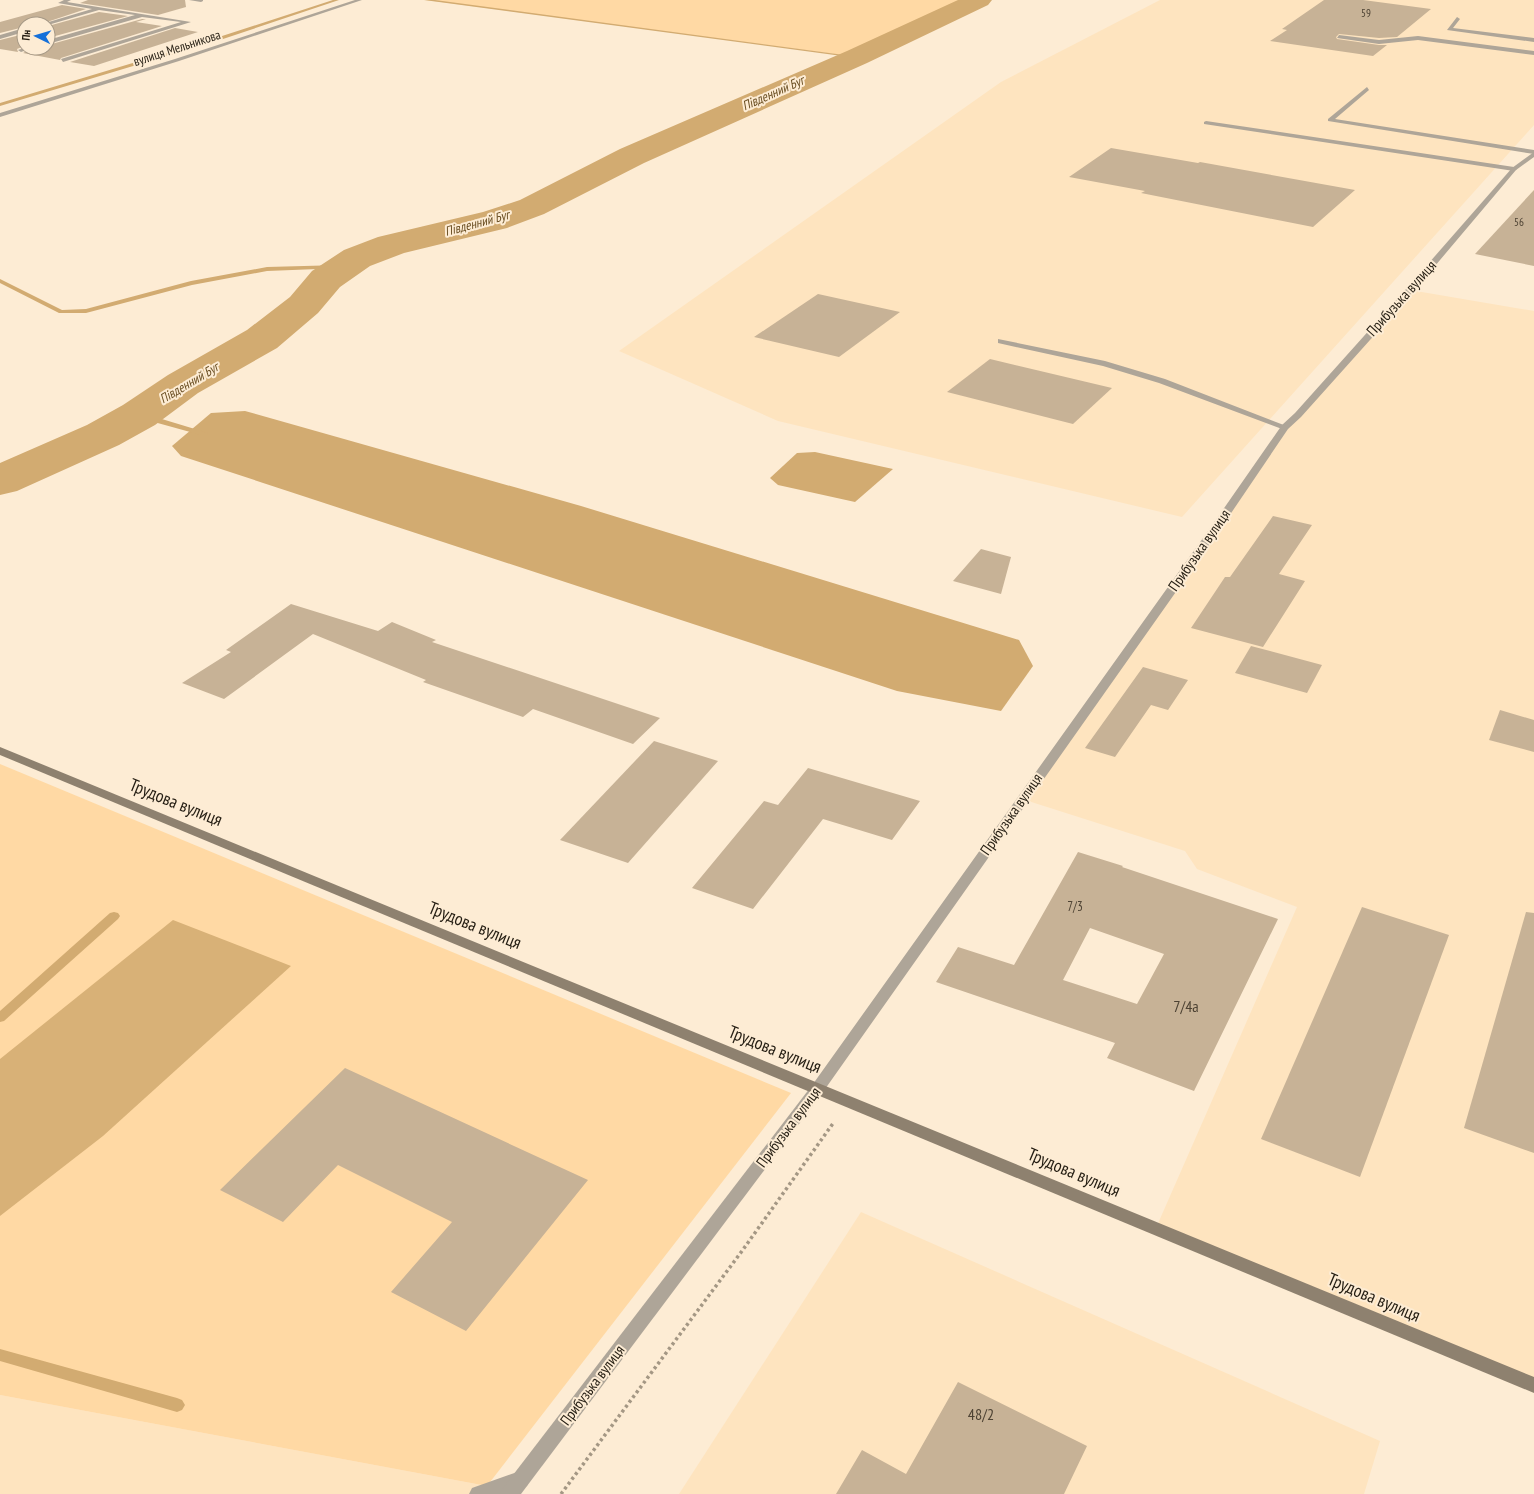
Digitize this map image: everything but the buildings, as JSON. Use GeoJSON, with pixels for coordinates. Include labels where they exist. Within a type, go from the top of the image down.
{"type":"FeatureCollection","features":[{"type":"Feature","properties":{"kind":"main road","name":"Трудова вулиця"},"geometry":{"type":"LineString","coordinates":[[0,751],[850,1101],[1534,1385]]}},
{"type":"Feature","properties":{"kind":"street"},"geometry":{"type":"LineString","coordinates":[[63,60],[188,22],[60,3],[69,0]]}},
{"type":"Feature","properties":{"kind":"street"},"geometry":{"type":"LineString","coordinates":[[191,0],[201,2]]}},
{"type":"Feature","properties":{"kind":"street","name":"вулиця Мельникова"},"geometry":{"type":"LineString","coordinates":[[0,115],[177,60],[360,0]]}},
{"type":"Feature","properties":{"kind":"street"},"geometry":{"type":"LineString","coordinates":[[56,21],[99,8]]}},
{"type":"Feature","properties":{"kind":"street"},"geometry":{"type":"LineString","coordinates":[[56,40],[142,15]]}},
{"type":"Feature","properties":{"kind":"street"},"geometry":{"type":"LineString","coordinates":[[1457,19],[1448,29],[1534,40]]}},
{"type":"Feature","properties":{"kind":"street"},"geometry":{"type":"LineString","coordinates":[[0,37],[16,32]]}},
{"type":"Feature","properties":{"kind":"street"},"geometry":{"type":"LineString","coordinates":[[1339,37],[1379,42],[1418,38],[1534,53]]}},
{"type":"Feature","properties":{"kind":"street"},"geometry":{"type":"LineString","coordinates":[[1367,89],[1330,120],[1534,153]]}},
{"type":"Feature","properties":{"kind":"street"},"geometry":{"type":"LineString","coordinates":[[1206,123],[1514,169]]}},
{"type":"Feature","properties":{"kind":"street","name":"Прибузька вулиця"},"geometry":{"type":"LineString","coordinates":[[515,1487],[818,1088],[1217,526],[1285,427],[1298,415],[1410,290],[1514,169],[1534,153]]}},
{"type":"Feature","properties":{"kind":"street"},"geometry":{"type":"LineString","coordinates":[[1002,341],[1105,364],[1155,379],[1285,427]]}},
{"type":"Feature","properties":{"kind":"street"},"geometry":{"type":"LineString","coordinates":[[479,1494],[515,1487]]}},
{"type":"Feature","properties":{"kind":"path"},"geometry":{"type":"LineString","coordinates":[[561,1494],[742,1251],[850,1101]]}},
{"type":"Feature","properties":{"kind":"shaded area"},"geometry":{"type":"Polygon","coordinates":[[[426,0],[979,0],[857,57],[426,0]]]}},
{"type":"Feature","properties":{"kind":"shaded area"},"geometry":{"type":"Polygon","coordinates":[[[1160,0],[1534,0],[1534,125],[1182,517],[778,421],[619,351],[1001,82],[1160,0]]]}},
{"type":"Feature","properties":{"kind":"shaded area"},"geometry":{"type":"Polygon","coordinates":[[[1410,290],[1534,311],[1534,1385],[1156,1228],[1297,907],[1197,869],[1185,851],[1022,799],[1285,427],[1410,290]]]}},
{"type":"Feature","properties":{"kind":"shaded area"},"geometry":{"type":"Polygon","coordinates":[[[245,411],[581,506],[1019,640],[1033,666],[1001,711],[897,691],[181,456],[172,446],[211,413],[245,411]]]}},
{"type":"Feature","properties":{"kind":"shaded area"},"geometry":{"type":"Polygon","coordinates":[[[815,452],[893,469],[855,502],[778,485],[770,478],[797,453],[815,452]]]}},
{"type":"Feature","properties":{"kind":"shaded area"},"geometry":{"type":"Polygon","coordinates":[[[0,764],[791,1093],[487,1486],[0,1395],[0,764]]]}},
{"type":"Feature","properties":{"kind":"shaded area"},"geometry":{"type":"Polygon","coordinates":[[[173,920],[291,966],[103,1136],[0,1216],[0,1059],[173,920]]]}},
{"type":"Feature","properties":{"kind":"shaded area"},"geometry":{"type":"Polygon","coordinates":[[[861,1212],[1380,1441],[1364,1494],[679,1494],[861,1212]]]}},
{"type":"Feature","properties":{"kind":"shaded area"},"geometry":{"type":"Polygon","coordinates":[[[0,1395],[487,1486],[481,1494],[0,1494],[0,1395]]]}},
{"type":"Feature","properties":{"kind":"waterway"},"geometry":{"type":"LineString","coordinates":[[0,105],[221,38],[337,0]]}},
{"type":"Feature","properties":{"kind":"waterway"},"geometry":{"type":"LineString","coordinates":[[426,0],[857,57]]}},
{"type":"Feature","properties":{"kind":"waterway","name":"Південний Буг"},"geometry":{"type":"LineString","coordinates":[[0,481],[103,435],[139,415],[183,384],[262,339],[285,322],[304,305],[326,279],[357,258],[391,245],[494,220],[532,207],[632,156],[857,57],[979,0]]}},
{"type":"Feature","properties":{"kind":"waterway"},"geometry":{"type":"LineString","coordinates":[[0,281],[61,312],[86,311],[191,283],[267,269],[341,267]]}},
{"type":"Feature","properties":{"kind":"waterway"},"geometry":{"type":"LineString","coordinates":[[139,415],[204,433]]}},
{"type":"Feature","properties":{"kind":"waterway"},"geometry":{"type":"LineString","coordinates":[[0,1018],[114,916]]}},
{"type":"Feature","properties":{"kind":"waterway"},"geometry":{"type":"LineString","coordinates":[[0,1355],[177,1405]]}}]}
